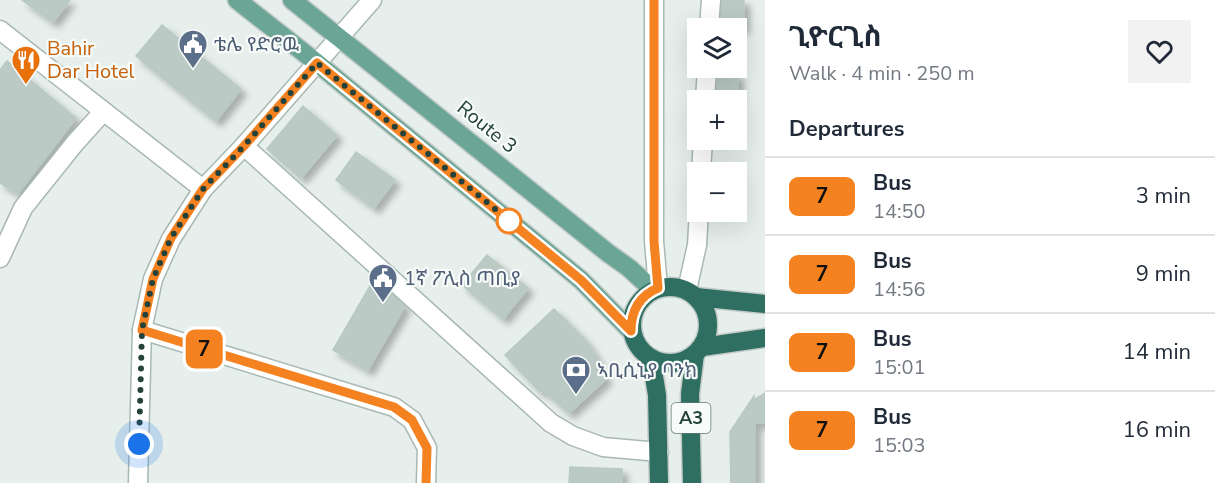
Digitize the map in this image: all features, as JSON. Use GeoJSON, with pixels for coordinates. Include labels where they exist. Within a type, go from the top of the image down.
{"type":"FeatureCollection","features":[{"type":"Feature","properties":{"kind":"highway"},"geometry":{"type":"LineString","coordinates":[[631,331],[631,318],[635,307],[643,297],[655,289],[672,287],[691,293],[765,304]]}},
{"type":"Feature","properties":{"kind":"highway","name":"A3"},"geometry":{"type":"LineString","coordinates":[[691,293],[703,305],[708,326],[707,337],[698,350],[690,394],[692,483]]}},
{"type":"Feature","properties":{"kind":"highway","name":"A3"},"geometry":{"type":"LineString","coordinates":[[631,331],[635,342],[651,358],[657,395],[659,483]]}},
{"type":"Feature","properties":{"kind":"highway"},"geometry":{"type":"LineString","coordinates":[[651,358],[673,363],[685,360],[698,350],[765,338]]}},
{"type":"Feature","properties":{"kind":"main road"},"geometry":{"type":"LineString","coordinates":[[237,0],[581,280],[631,331]]}},
{"type":"Feature","properties":{"kind":"main road","name":"Route 3"},"geometry":{"type":"LineString","coordinates":[[292,0],[655,289]]}},
{"type":"Feature","properties":{"kind":"street"},"geometry":{"type":"LineString","coordinates":[[138,483],[142,330],[153,279],[171,238],[203,189],[244,146],[372,0]]}},
{"type":"Feature","properties":{"kind":"street"},"geometry":{"type":"LineString","coordinates":[[654,0],[655,289]]}},
{"type":"Feature","properties":{"kind":"street"},"geometry":{"type":"LineString","coordinates":[[710,18],[711,0]]}},
{"type":"Feature","properties":{"kind":"street"},"geometry":{"type":"LineString","coordinates":[[0,30],[203,189]]}},
{"type":"Feature","properties":{"kind":"street"},"geometry":{"type":"LineString","coordinates":[[0,258],[23,208],[103,112]]}},
{"type":"Feature","properties":{"kind":"street"},"geometry":{"type":"LineString","coordinates":[[244,146],[551,423],[573,436],[603,447],[659,452]]}},
{"type":"Feature","properties":{"kind":"street"},"geometry":{"type":"LineString","coordinates":[[691,293],[698,222]]}},
{"type":"Feature","properties":{"kind":"street"},"geometry":{"type":"LineString","coordinates":[[142,330],[394,407],[412,420],[427,448],[426,483]]}},
{"type":"Feature","properties":{"kind":"building"},"geometry":{"type":"Polygon","coordinates":[[[22,0],[70,0],[53,22],[22,0]]]}},
{"type":"Feature","properties":{"kind":"building"},"geometry":{"type":"Polygon","coordinates":[[[722,0],[744,0],[744,18],[721,18],[722,0]]]}},
{"type":"Feature","properties":{"kind":"building"},"geometry":{"type":"Polygon","coordinates":[[[162,25],[241,89],[216,121],[136,56],[162,25]]]}},
{"type":"Feature","properties":{"kind":"building"},"geometry":{"type":"Polygon","coordinates":[[[7,61],[76,118],[18,193],[0,183],[0,70],[7,61]]]}},
{"type":"Feature","properties":{"kind":"building"},"geometry":{"type":"Polygon","coordinates":[[[718,78],[738,78],[737,90],[717,90],[718,78]]]}},
{"type":"Feature","properties":{"kind":"building"},"geometry":{"type":"Polygon","coordinates":[[[303,106],[337,135],[301,178],[267,149],[303,106]]]}},
{"type":"Feature","properties":{"kind":"building"},"geometry":{"type":"Polygon","coordinates":[[[356,152],[395,180],[374,208],[336,180],[356,152]]]}},
{"type":"Feature","properties":{"kind":"building"},"geometry":{"type":"Polygon","coordinates":[[[487,255],[528,288],[503,319],[462,285],[487,255]]]}},
{"type":"Feature","properties":{"kind":"building"},"geometry":{"type":"Polygon","coordinates":[[[374,279],[405,306],[368,370],[333,350],[374,279]]]}},
{"type":"Feature","properties":{"kind":"building"},"geometry":{"type":"Polygon","coordinates":[[[554,309],[585,340],[597,358],[606,379],[569,413],[544,391],[540,392],[505,355],[554,309]]]}},
{"type":"Feature","properties":{"kind":"building"},"geometry":{"type":"Polygon","coordinates":[[[765,393],[765,423],[755,423],[755,483],[731,483],[730,432],[754,396],[754,400],[765,393]]]}},
{"type":"Feature","properties":{"kind":"building"},"geometry":{"type":"Polygon","coordinates":[[[570,467],[622,469],[622,483],[569,483],[570,467]]]}},
{"type":"Feature","properties":{"kind":"bus line","name":"7"},"geometry":{"type":"LineString","coordinates":[[426,483],[427,448],[412,420],[394,407],[142,330],[153,279],[171,238],[203,189],[317,63],[581,280],[631,331],[631,318],[635,307],[643,297],[658,288],[654,241],[654,0]]}},
{"type":"Feature","properties":{"kind":"place","name":"ቴሌ የድሮዉ"},"geometry":{"type":"Point","coordinates":[193,70]}},
{"type":"Feature","properties":{"kind":"place","name":"Bahir Dar Hotel"},"geometry":{"type":"Point","coordinates":[26,86]}},
{"type":"Feature","properties":{"kind":"place","name":"1ኛ ፖሊስ ጣቢያ"},"geometry":{"type":"Point","coordinates":[383,304]}},
{"type":"Feature","properties":{"kind":"place","name":"ኣቢሲኒያ ባንክ"},"geometry":{"type":"Point","coordinates":[576,396]}},
{"type":"Feature","properties":{"kind":"route"},"geometry":{"type":"LineString","coordinates":[[139,444],[142,330],[153,279],[171,238],[203,189],[317,63],[511,222],[509,221]]}}]}
